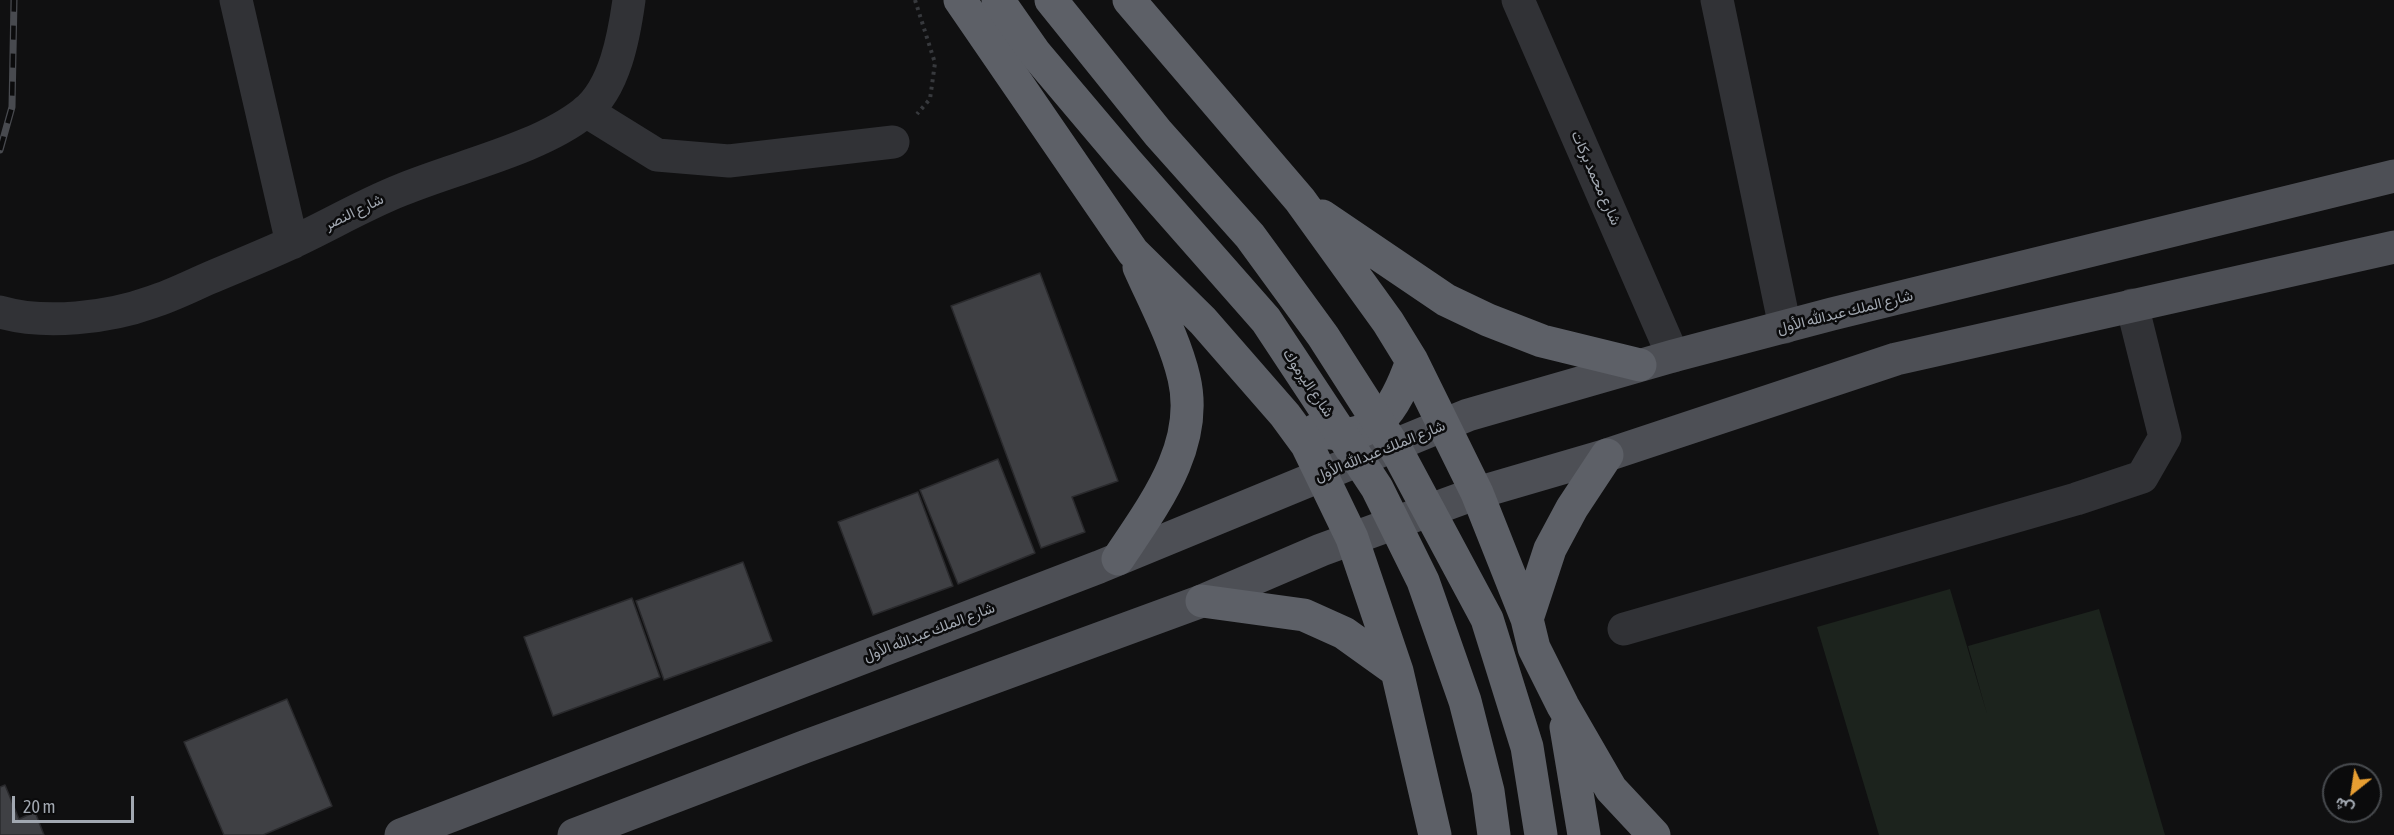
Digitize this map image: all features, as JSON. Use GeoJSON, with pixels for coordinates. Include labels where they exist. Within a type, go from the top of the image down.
{"type":"FeatureCollection","features":[{"type":"Feature","properties":{"kind":"highway"},"geometry":{"type":"LineString","coordinates":[[960,0],[1133,252],[1203,321],[1285,415],[1307,445],[1352,538],[1397,671],[1435,835]]}},
{"type":"Feature","properties":{"kind":"highway","name":"شارع اليرموك"},"geometry":{"type":"LineString","coordinates":[[998,0],[1035,53],[1126,162],[1266,320],[1377,488],[1423,581],[1465,701],[1488,791],[1494,835]]}},
{"type":"Feature","properties":{"kind":"highway"},"geometry":{"type":"LineString","coordinates":[[1051,0],[1158,133],[1250,236],[1323,336],[1398,453],[1487,619],[1527,747],[1541,835]]}},
{"type":"Feature","properties":{"kind":"highway"},"geometry":{"type":"LineString","coordinates":[[1129,0],[1300,200],[1389,322],[1445,424],[1477,493],[1527,619],[1534,648],[1563,706],[1611,789],[1654,835]]}},
{"type":"Feature","properties":{"kind":"highway"},"geometry":{"type":"LineString","coordinates":[[1300,200],[1446,300],[1488,320],[1542,341],[1640,365]]}},
{"type":"Feature","properties":{"kind":"highway"},"geometry":{"type":"LineString","coordinates":[[1118,559],[1167,481],[1181,448],[1188,411],[1184,379],[1176,353],[1133,252]]}},
{"type":"Feature","properties":{"kind":"highway"},"geometry":{"type":"LineString","coordinates":[[1285,415],[1317,431],[1333,434],[1355,434],[1373,427],[1391,410],[1401,393],[1412,361]]}},
{"type":"Feature","properties":{"kind":"highway"},"geometry":{"type":"LineString","coordinates":[[1527,619],[1550,549],[1572,508],[1607,455]]}},
{"type":"Feature","properties":{"kind":"highway"},"geometry":{"type":"LineString","coordinates":[[1202,601],[1304,615],[1325,622],[1397,671]]}},
{"type":"Feature","properties":{"kind":"highway"},"geometry":{"type":"LineString","coordinates":[[1563,706],[1584,835]]}},
{"type":"Feature","properties":{"kind":"main road","name":"شارع الملك عبدالله الأول"},"geometry":{"type":"LineString","coordinates":[[401,835],[1118,559],[1468,415],[1640,365],[1785,327],[2394,176]]}},
{"type":"Feature","properties":{"kind":"main road"},"geometry":{"type":"LineString","coordinates":[[574,835],[804,747],[1202,601],[1352,538],[1477,493],[1607,455],[1896,359],[2394,246]]}},
{"type":"Feature","properties":{"kind":"street"},"geometry":{"type":"LineString","coordinates":[[237,0],[292,243]]}},
{"type":"Feature","properties":{"kind":"street","name":"شارع النصر"},"geometry":{"type":"LineString","coordinates":[[0,312],[53,319],[91,317],[152,303],[292,243],[400,190],[522,146],[557,130],[586,111],[602,92],[616,62],[625,31],[629,0]]}},
{"type":"Feature","properties":{"kind":"street","name":"شارع محمد بركات"},"geometry":{"type":"LineString","coordinates":[[1518,0],[1673,356]]}},
{"type":"Feature","properties":{"kind":"street"},"geometry":{"type":"LineString","coordinates":[[1717,0],[1785,327]]}},
{"type":"Feature","properties":{"kind":"street"},"geometry":{"type":"LineString","coordinates":[[586,111],[657,156],[729,161],[903,131]]}},
{"type":"Feature","properties":{"kind":"street"},"geometry":{"type":"LineString","coordinates":[[1624,629],[2064,502],[2142,477],[2165,437],[2132,305]]}},
{"type":"Feature","properties":{"kind":"path"},"geometry":{"type":"LineString","coordinates":[[903,131],[930,99],[935,63],[915,0]]}},
{"type":"Feature","properties":{"kind":"shaded area"},"geometry":{"type":"Polygon","coordinates":[[[1950,589],[1987,714],[1968,646],[2099,609],[2165,835],[1879,835],[1817,627],[1950,589]]]}},
{"type":"Feature","properties":{"kind":"building"},"geometry":{"type":"Polygon","coordinates":[[[1040,273],[1118,481],[1072,497],[1085,532],[1041,548],[951,306],[1040,273]]]}},
{"type":"Feature","properties":{"kind":"building"},"geometry":{"type":"Polygon","coordinates":[[[998,459],[1035,553],[958,584],[920,490],[998,459]]]}},
{"type":"Feature","properties":{"kind":"building"},"geometry":{"type":"Polygon","coordinates":[[[918,492],[953,586],[873,615],[838,522],[918,492]]]}},
{"type":"Feature","properties":{"kind":"building"},"geometry":{"type":"Polygon","coordinates":[[[743,562],[772,641],[664,680],[636,601],[743,562]]]}},
{"type":"Feature","properties":{"kind":"building"},"geometry":{"type":"Polygon","coordinates":[[[632,598],[660,677],[553,716],[524,637],[632,598]]]}},
{"type":"Feature","properties":{"kind":"building"},"geometry":{"type":"Polygon","coordinates":[[[287,699],[332,806],[263,835],[224,835],[184,742],[287,699]]]}},
{"type":"Feature","properties":{"kind":"building"},"geometry":{"type":"Polygon","coordinates":[[[5,785],[19,819],[35,812],[44,835],[0,835],[0,787],[5,785]]]}},
{"type":"Feature","properties":{"kind":"railway"},"geometry":{"type":"LineString","coordinates":[[0,150],[12,107],[14,0]]}}]}
